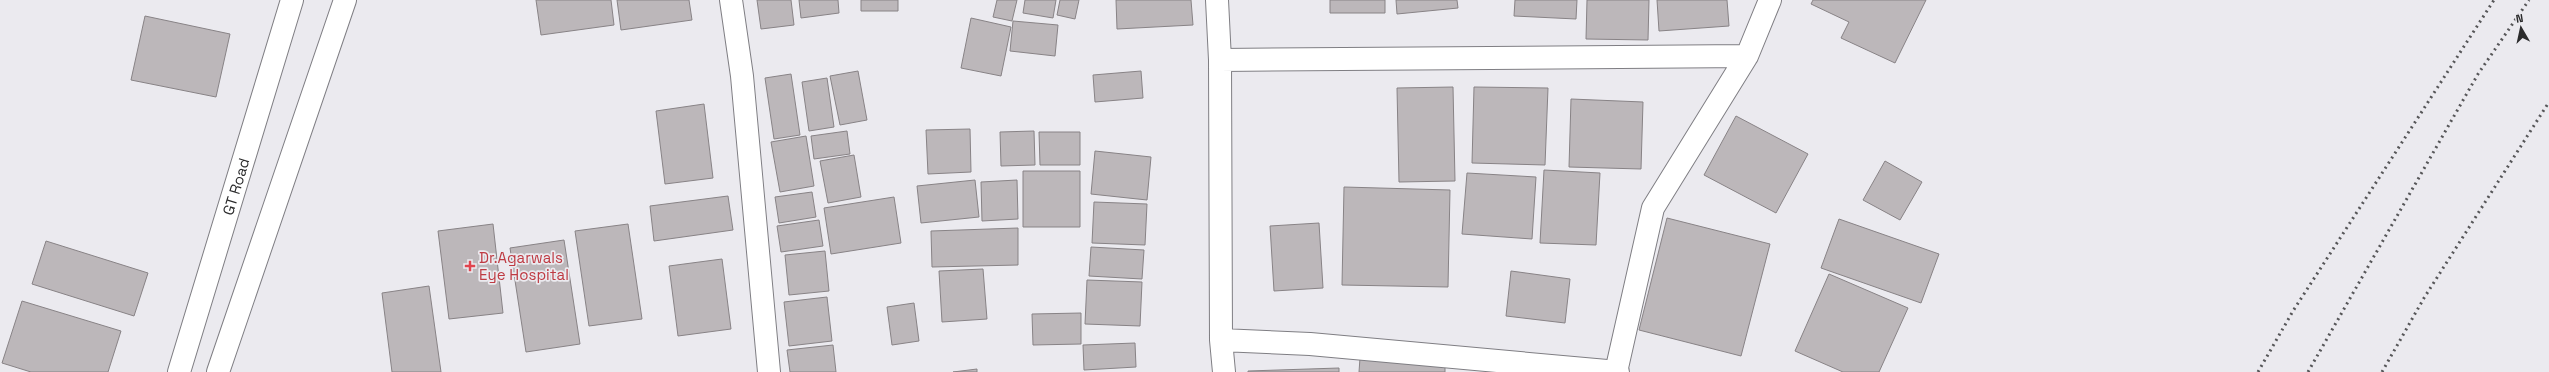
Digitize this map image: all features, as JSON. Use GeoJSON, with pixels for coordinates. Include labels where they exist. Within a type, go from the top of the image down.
{"type":"FeatureCollection","features":[{"type":"Feature","properties":{"kind":"street","name":"GT Road"},"geometry":{"type":"LineString","coordinates":[[179,372],[292,0]]}},
{"type":"Feature","properties":{"kind":"street"},"geometry":{"type":"LineString","coordinates":[[218,372],[345,0]]}},
{"type":"Feature","properties":{"kind":"street"},"geometry":{"type":"LineString","coordinates":[[731,0],[742,76],[769,372]]}},
{"type":"Feature","properties":{"kind":"street"},"geometry":{"type":"LineString","coordinates":[[1217,0],[1220,60],[1221,340],[1224,372]]}},
{"type":"Feature","properties":{"kind":"street"},"geometry":{"type":"LineString","coordinates":[[1221,340],[1310,344],[1617,372],[1653,208],[1747,56],[1770,0]]}},
{"type":"Feature","properties":{"kind":"street"},"geometry":{"type":"LineString","coordinates":[[1220,60],[1747,56]]}},
{"type":"Feature","properties":{"kind":"building"},"geometry":{"type":"Polygon","coordinates":[[[536,0],[611,0],[614,25],[541,35],[536,0]]]}},
{"type":"Feature","properties":{"kind":"building"},"geometry":{"type":"Polygon","coordinates":[[[617,0],[689,0],[692,20],[621,30],[617,0]]]}},
{"type":"Feature","properties":{"kind":"building"},"geometry":{"type":"Polygon","coordinates":[[[757,0],[791,0],[794,25],[761,29],[757,0]]]}},
{"type":"Feature","properties":{"kind":"building"},"geometry":{"type":"Polygon","coordinates":[[[799,0],[838,0],[839,13],[801,18],[799,0]]]}},
{"type":"Feature","properties":{"kind":"building"},"geometry":{"type":"Polygon","coordinates":[[[861,0],[898,0],[898,11],[861,11],[861,0]]]}},
{"type":"Feature","properties":{"kind":"building"},"geometry":{"type":"Polygon","coordinates":[[[997,0],[1017,0],[1012,21],[993,17],[997,0]]]}},
{"type":"Feature","properties":{"kind":"building"},"geometry":{"type":"Polygon","coordinates":[[[1025,0],[1056,0],[1053,18],[1023,13],[1025,0]]]}},
{"type":"Feature","properties":{"kind":"building"},"geometry":{"type":"Polygon","coordinates":[[[1060,0],[1079,0],[1075,19],[1057,15],[1060,0]]]}},
{"type":"Feature","properties":{"kind":"building"},"geometry":{"type":"Polygon","coordinates":[[[1116,0],[1191,0],[1193,25],[1117,29],[1116,0]]]}},
{"type":"Feature","properties":{"kind":"building"},"geometry":{"type":"Polygon","coordinates":[[[1330,0],[1385,0],[1385,13],[1330,13],[1330,0]]]}},
{"type":"Feature","properties":{"kind":"building"},"geometry":{"type":"Polygon","coordinates":[[[1396,0],[1457,0],[1458,8],[1397,14],[1396,0]]]}},
{"type":"Feature","properties":{"kind":"building"},"geometry":{"type":"Polygon","coordinates":[[[1515,0],[1577,0],[1576,19],[1514,16],[1515,0]]]}},
{"type":"Feature","properties":{"kind":"building"},"geometry":{"type":"Polygon","coordinates":[[[1587,0],[1649,0],[1648,40],[1586,39],[1587,0]]]}},
{"type":"Feature","properties":{"kind":"building"},"geometry":{"type":"Polygon","coordinates":[[[1657,0],[1727,0],[1729,26],[1659,31],[1657,0]]]}},
{"type":"Feature","properties":{"kind":"building"},"geometry":{"type":"Polygon","coordinates":[[[1813,0],[1926,0],[1895,63],[1841,38],[1849,22],[1811,4],[1813,0]]]}},
{"type":"Feature","properties":{"kind":"building"},"geometry":{"type":"Polygon","coordinates":[[[145,16],[230,34],[216,97],[131,80],[145,16]]]}},
{"type":"Feature","properties":{"kind":"building"},"geometry":{"type":"Polygon","coordinates":[[[971,18],[1011,27],[1001,76],[961,68],[971,18]]]}},
{"type":"Feature","properties":{"kind":"building"},"geometry":{"type":"Polygon","coordinates":[[[1013,21],[1058,25],[1055,56],[1010,51],[1013,21]]]}},
{"type":"Feature","properties":{"kind":"building"},"geometry":{"type":"Polygon","coordinates":[[[858,71],[867,120],[840,125],[830,76],[858,71]]]}},
{"type":"Feature","properties":{"kind":"building"},"geometry":{"type":"Polygon","coordinates":[[[1141,71],[1143,98],[1095,102],[1093,75],[1141,71]]]}},
{"type":"Feature","properties":{"kind":"building"},"geometry":{"type":"Polygon","coordinates":[[[791,74],[800,135],[774,139],[765,78],[791,74]]]}},
{"type":"Feature","properties":{"kind":"building"},"geometry":{"type":"Polygon","coordinates":[[[827,78],[834,127],[809,131],[802,82],[827,78]]]}},
{"type":"Feature","properties":{"kind":"building"},"geometry":{"type":"Polygon","coordinates":[[[1453,87],[1455,181],[1399,182],[1397,88],[1453,87]]]}},
{"type":"Feature","properties":{"kind":"building"},"geometry":{"type":"Polygon","coordinates":[[[1474,87],[1548,88],[1545,165],[1472,163],[1474,87]]]}},
{"type":"Feature","properties":{"kind":"building"},"geometry":{"type":"Polygon","coordinates":[[[1571,99],[1643,102],[1641,169],[1569,167],[1571,99]]]}},
{"type":"Feature","properties":{"kind":"building"},"geometry":{"type":"Polygon","coordinates":[[[704,104],[713,178],[665,184],[656,111],[704,104]]]}},
{"type":"Feature","properties":{"kind":"building"},"geometry":{"type":"Polygon","coordinates":[[[1736,116],[1808,154],[1776,213],[1704,175],[1736,116]]]}},
{"type":"Feature","properties":{"kind":"building"},"geometry":{"type":"Polygon","coordinates":[[[970,129],[971,172],[928,174],[926,130],[970,129]]]}},
{"type":"Feature","properties":{"kind":"building"},"geometry":{"type":"Polygon","coordinates":[[[847,131],[850,154],[814,159],[811,136],[847,131]]]}},
{"type":"Feature","properties":{"kind":"building"},"geometry":{"type":"Polygon","coordinates":[[[1034,131],[1035,165],[1001,166],[1000,132],[1034,131]]]}},
{"type":"Feature","properties":{"kind":"building"},"geometry":{"type":"Polygon","coordinates":[[[1039,132],[1080,132],[1080,165],[1040,165],[1039,132]]]}},
{"type":"Feature","properties":{"kind":"building"},"geometry":{"type":"Polygon","coordinates":[[[806,136],[814,186],[780,192],[771,142],[806,136]]]}},
{"type":"Feature","properties":{"kind":"building"},"geometry":{"type":"Polygon","coordinates":[[[1095,151],[1151,157],[1147,200],[1091,194],[1095,151]]]}},
{"type":"Feature","properties":{"kind":"building"},"geometry":{"type":"Polygon","coordinates":[[[854,155],[861,197],[828,203],[820,161],[854,155]]]}},
{"type":"Feature","properties":{"kind":"building"},"geometry":{"type":"Polygon","coordinates":[[[1885,161],[1922,182],[1900,220],[1863,200],[1885,161]]]}},
{"type":"Feature","properties":{"kind":"building"},"geometry":{"type":"Polygon","coordinates":[[[1544,170],[1600,173],[1596,245],[1540,243],[1544,170]]]}},
{"type":"Feature","properties":{"kind":"building"},"geometry":{"type":"Polygon","coordinates":[[[1023,171],[1080,171],[1080,227],[1023,227],[1023,171]]]}},
{"type":"Feature","properties":{"kind":"building"},"geometry":{"type":"Polygon","coordinates":[[[1467,173],[1536,177],[1532,239],[1462,234],[1467,173]]]}},
{"type":"Feature","properties":{"kind":"building"},"geometry":{"type":"Polygon","coordinates":[[[975,180],[979,217],[921,223],[917,186],[975,180]]]}},
{"type":"Feature","properties":{"kind":"building"},"geometry":{"type":"Polygon","coordinates":[[[1017,180],[1018,219],[982,221],[981,182],[1017,180]]]}},
{"type":"Feature","properties":{"kind":"building"},"geometry":{"type":"Polygon","coordinates":[[[1344,187],[1450,190],[1448,287],[1342,285],[1344,187]]]}},
{"type":"Feature","properties":{"kind":"building"},"geometry":{"type":"Polygon","coordinates":[[[812,192],[816,217],[779,223],[775,197],[812,192]]]}},
{"type":"Feature","properties":{"kind":"building"},"geometry":{"type":"Polygon","coordinates":[[[728,196],[733,230],[654,241],[650,206],[728,196]]]}},
{"type":"Feature","properties":{"kind":"building"},"geometry":{"type":"Polygon","coordinates":[[[894,197],[901,243],[831,254],[824,208],[894,197]]]}},
{"type":"Feature","properties":{"kind":"building"},"geometry":{"type":"Polygon","coordinates":[[[1094,202],[1147,204],[1145,245],[1092,243],[1094,202]]]}},
{"type":"Feature","properties":{"kind":"building"},"geometry":{"type":"Polygon","coordinates":[[[1667,218],[1770,244],[1741,356],[1639,330],[1667,218]]]}},
{"type":"Feature","properties":{"kind":"building"},"geometry":{"type":"Polygon","coordinates":[[[1839,219],[1939,254],[1921,303],[1821,268],[1839,219]]]}},
{"type":"Feature","properties":{"kind":"building"},"geometry":{"type":"Polygon","coordinates":[[[819,220],[823,246],[781,252],[777,226],[819,220]]]}},
{"type":"Feature","properties":{"kind":"building"},"geometry":{"type":"Polygon","coordinates":[[[1319,223],[1323,288],[1274,291],[1270,226],[1319,223]]]}},
{"type":"Feature","properties":{"kind":"building"},"geometry":{"type":"Polygon","coordinates":[[[493,224],[503,313],[449,319],[438,231],[493,224]]]}},
{"type":"Feature","properties":{"kind":"building"},"geometry":{"type":"Polygon","coordinates":[[[628,224],[642,319],[589,326],[575,231],[628,224]]]}},
{"type":"Feature","properties":{"kind":"building"},"geometry":{"type":"Polygon","coordinates":[[[1018,228],[1018,265],[932,267],[931,231],[1018,228]]]}},
{"type":"Feature","properties":{"kind":"building"},"geometry":{"type":"Polygon","coordinates":[[[564,240],[580,344],[526,352],[510,248],[564,240]]]}},
{"type":"Feature","properties":{"kind":"building"},"geometry":{"type":"Polygon","coordinates":[[[46,241],[148,273],[134,316],[32,284],[46,241]]]}},
{"type":"Feature","properties":{"kind":"building"},"geometry":{"type":"Polygon","coordinates":[[[1091,247],[1144,250],[1142,279],[1089,276],[1091,247]]]}},
{"type":"Feature","properties":{"kind":"building"},"geometry":{"type":"Polygon","coordinates":[[[825,251],[829,291],[789,295],[785,255],[825,251]]]}},
{"type":"Feature","properties":{"kind":"building"},"geometry":{"type":"Polygon","coordinates":[[[722,259],[731,329],[678,336],[669,266],[722,259]]]}},
{"type":"Feature","properties":{"kind":"building"},"geometry":{"type":"Polygon","coordinates":[[[983,269],[987,319],[942,322],[939,271],[983,269]]]}},
{"type":"Feature","properties":{"kind":"building"},"geometry":{"type":"Polygon","coordinates":[[[1511,271],[1570,279],[1565,323],[1506,316],[1511,271]]]}},
{"type":"Feature","properties":{"kind":"building"},"geometry":{"type":"Polygon","coordinates":[[[1829,274],[1908,308],[1879,372],[1843,372],[1795,351],[1829,274]]]}},
{"type":"Feature","properties":{"kind":"building"},"geometry":{"type":"Polygon","coordinates":[[[1087,280],[1142,282],[1140,326],[1085,324],[1087,280]]]}},
{"type":"Feature","properties":{"kind":"building"},"geometry":{"type":"Polygon","coordinates":[[[429,286],[441,372],[392,372],[382,293],[429,286]]]}},
{"type":"Feature","properties":{"kind":"building"},"geometry":{"type":"Polygon","coordinates":[[[827,297],[832,341],[789,346],[784,302],[827,297]]]}},
{"type":"Feature","properties":{"kind":"building"},"geometry":{"type":"Polygon","coordinates":[[[22,301],[121,331],[108,372],[31,372],[2,363],[22,301]]]}},
{"type":"Feature","properties":{"kind":"building"},"geometry":{"type":"Polygon","coordinates":[[[914,303],[919,341],[892,345],[887,307],[914,303]]]}},
{"type":"Feature","properties":{"kind":"building"},"geometry":{"type":"Polygon","coordinates":[[[1081,313],[1081,344],[1033,345],[1032,314],[1081,313]]]}},
{"type":"Feature","properties":{"kind":"building"},"geometry":{"type":"Polygon","coordinates":[[[1135,343],[1136,367],[1084,370],[1083,345],[1135,343]]]}},
{"type":"Feature","properties":{"kind":"building"},"geometry":{"type":"Polygon","coordinates":[[[833,345],[836,372],[790,372],[787,350],[833,345]]]}},
{"type":"Feature","properties":{"kind":"building"},"geometry":{"type":"Polygon","coordinates":[[[1360,358],[1445,361],[1445,372],[1359,372],[1360,358]]]}},
{"type":"Feature","properties":{"kind":"building"},"geometry":{"type":"Polygon","coordinates":[[[1339,368],[1339,372],[1248,372],[1248,371],[1339,368]]]}},
{"type":"Feature","properties":{"kind":"building"},"geometry":{"type":"Polygon","coordinates":[[[977,369],[977,372],[953,372],[977,369]]]}},
{"type":"Feature","properties":{"kind":"railway"},"geometry":{"type":"LineString","coordinates":[[2258,372],[2293,311],[2494,0]]}},
{"type":"Feature","properties":{"kind":"railway"},"geometry":{"type":"LineString","coordinates":[[2308,372],[2478,74],[2529,0]]}},
{"type":"Feature","properties":{"kind":"railway"},"geometry":{"type":"LineString","coordinates":[[2382,372],[2424,298],[2549,102]]}},
{"type":"Feature","properties":{"kind":"place","name":"Dr.Agarwals Eye Hospital"},"geometry":{"type":"Point","coordinates":[470,266]}}]}
